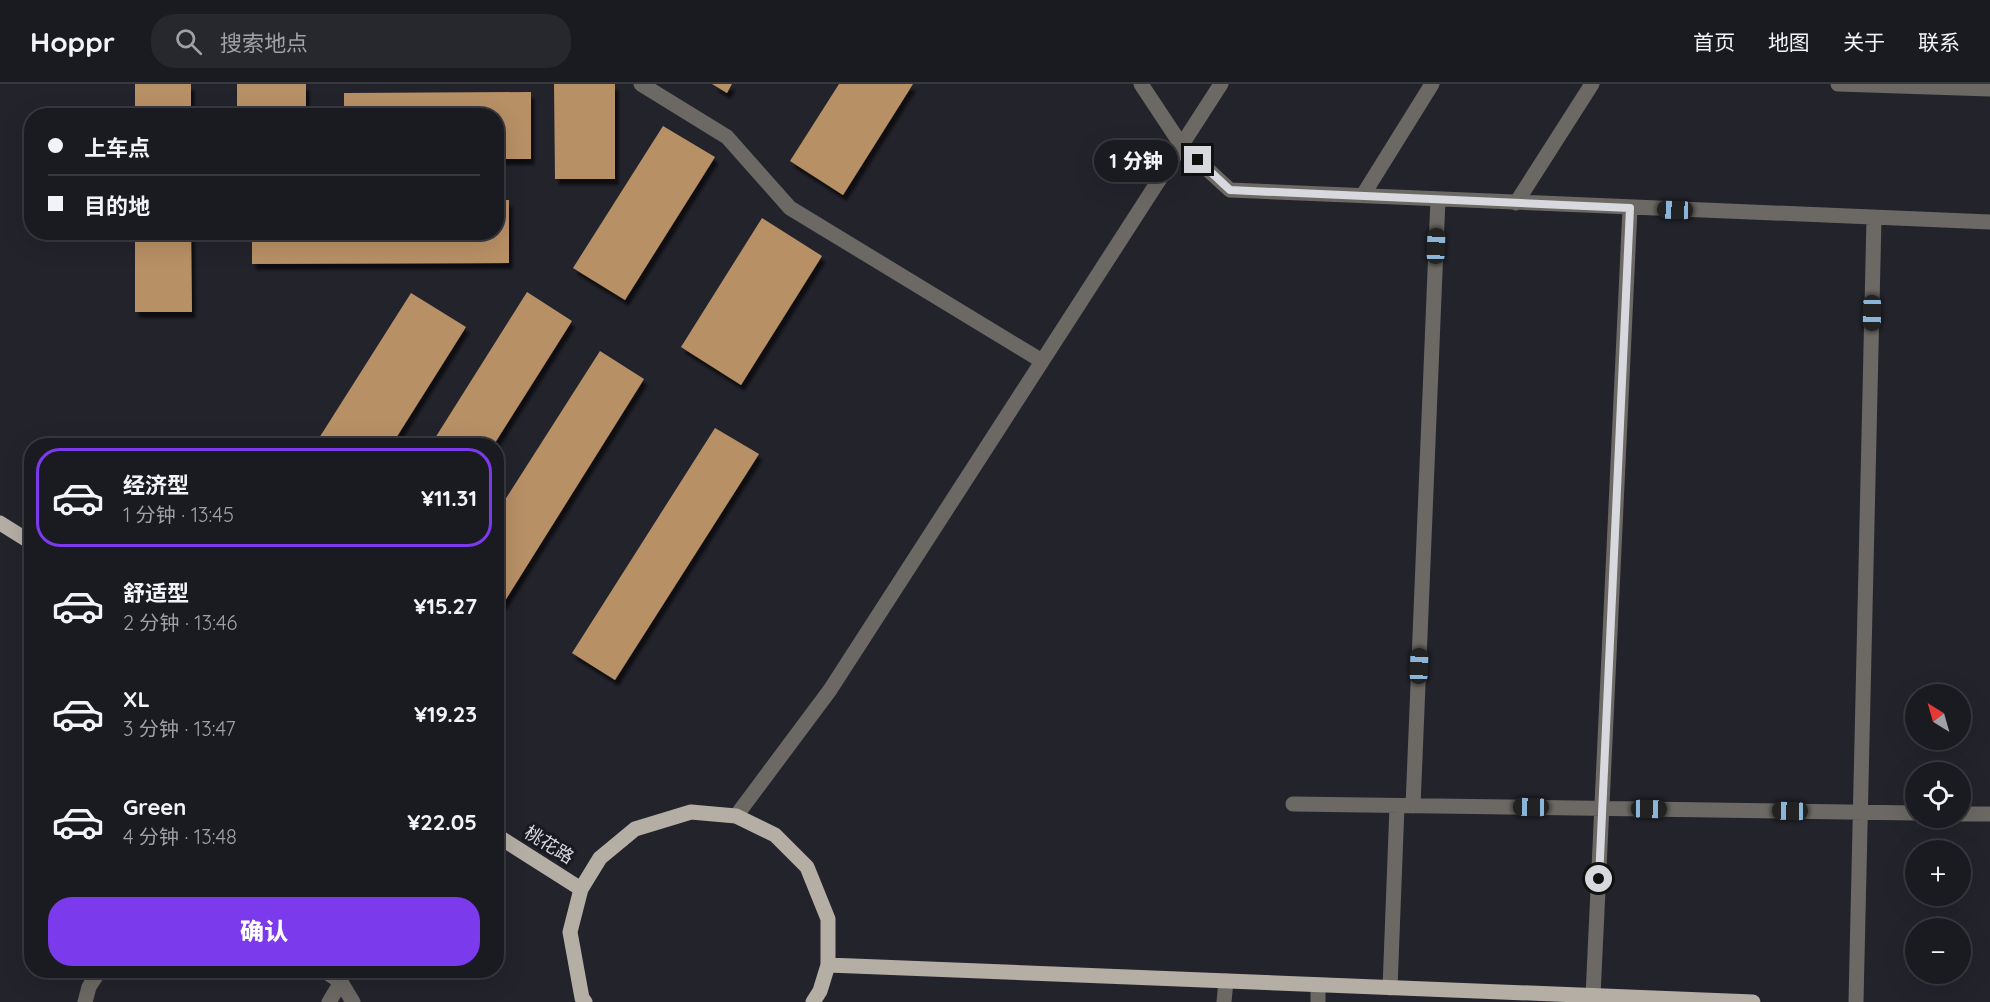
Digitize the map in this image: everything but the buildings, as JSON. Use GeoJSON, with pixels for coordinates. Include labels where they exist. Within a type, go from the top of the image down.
{"type":"FeatureCollection","features":[{"type":"Feature","properties":{"kind":"main road"},"geometry":{"type":"LineString","coordinates":[[0,523],[24,538]]}},
{"type":"Feature","properties":{"kind":"main road"},"geometry":{"type":"LineString","coordinates":[[585,1002],[582,998],[570,932],[581,888],[600,858],[635,829],[692,812],[736,816],[775,835],[807,867],[828,920],[828,965],[820,990],[813,1002]]}},
{"type":"Feature","properties":{"kind":"main road","name":"桃花路"},"geometry":{"type":"LineString","coordinates":[[504,840],[581,888]]}},
{"type":"Feature","properties":{"kind":"main road"},"geometry":{"type":"LineString","coordinates":[[828,965],[1753,1002]]}},
{"type":"Feature","properties":{"kind":"street"},"geometry":{"type":"LineString","coordinates":[[641,84],[728,137],[790,208],[1042,361]]}},
{"type":"Feature","properties":{"kind":"street"},"geometry":{"type":"LineString","coordinates":[[1141,84],[1182,146],[1230,190],[1990,222]]}},
{"type":"Feature","properties":{"kind":"street"},"geometry":{"type":"LineString","coordinates":[[736,816],[830,690],[1221,84]]}},
{"type":"Feature","properties":{"kind":"street"},"geometry":{"type":"LineString","coordinates":[[1363,195],[1432,84]]}},
{"type":"Feature","properties":{"kind":"street"},"geometry":{"type":"LineString","coordinates":[[1516,203],[1592,84]]}},
{"type":"Feature","properties":{"kind":"street"},"geometry":{"type":"LineString","coordinates":[[1838,84],[1990,89]]}},
{"type":"Feature","properties":{"kind":"street"},"geometry":{"type":"LineString","coordinates":[[1413,806],[1438,199]]}},
{"type":"Feature","properties":{"kind":"street"},"geometry":{"type":"LineString","coordinates":[[1593,996],[1630,208]]}},
{"type":"Feature","properties":{"kind":"street"},"geometry":{"type":"LineString","coordinates":[[1856,1002],[1874,218]]}},
{"type":"Feature","properties":{"kind":"street"},"geometry":{"type":"LineString","coordinates":[[1293,804],[1905,813]]}},
{"type":"Feature","properties":{"kind":"street"},"geometry":{"type":"LineString","coordinates":[[1390,988],[1397,806]]}},
{"type":"Feature","properties":{"kind":"street"},"geometry":{"type":"LineString","coordinates":[[1971,814],[1990,814]]}},
{"type":"Feature","properties":{"kind":"street"},"geometry":{"type":"LineString","coordinates":[[85,1002],[89,987],[95,978]]}},
{"type":"Feature","properties":{"kind":"street"},"geometry":{"type":"LineString","coordinates":[[334,978],[340,982],[353,1002]]}},
{"type":"Feature","properties":{"kind":"street"},"geometry":{"type":"LineString","coordinates":[[1224,1002],[1226,981]]}},
{"type":"Feature","properties":{"kind":"street"},"geometry":{"type":"LineString","coordinates":[[329,1002],[340,982]]}},
{"type":"Feature","properties":{"kind":"street"},"geometry":{"type":"LineString","coordinates":[[1318,985],[1318,1002]]}},
{"type":"Feature","properties":{"kind":"route"},"geometry":{"type":"LineString","coordinates":[[1198,160],[1230,190],[1630,208],[1599,879]]}}]}
